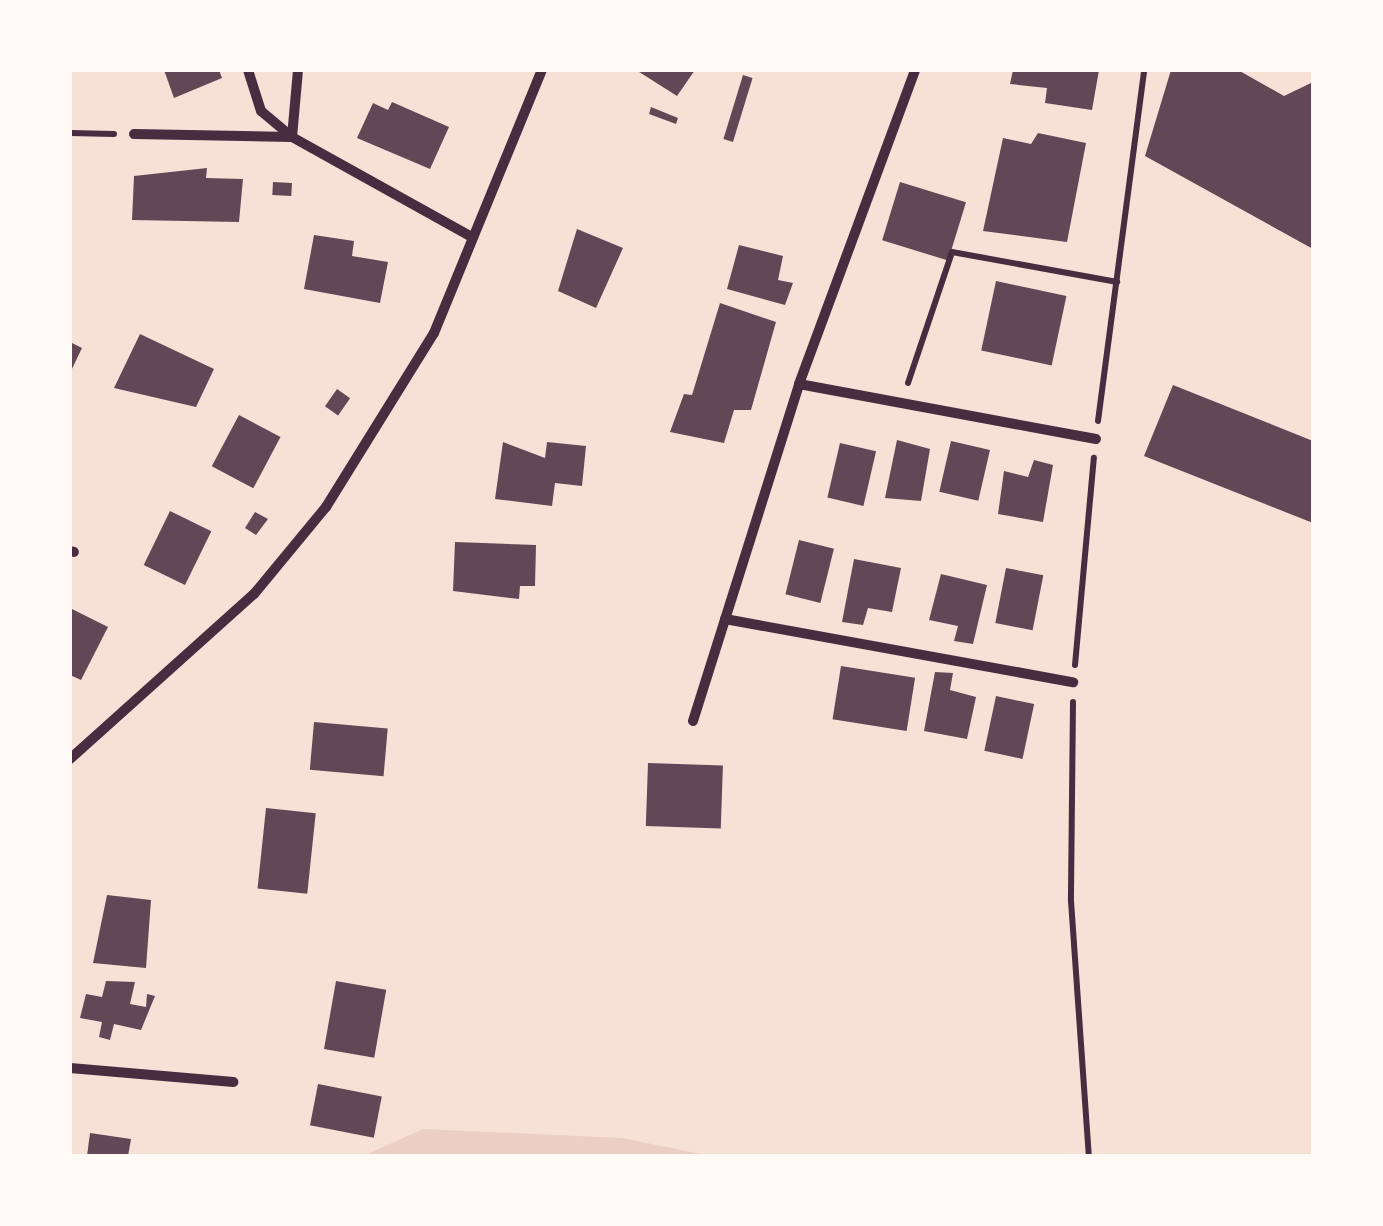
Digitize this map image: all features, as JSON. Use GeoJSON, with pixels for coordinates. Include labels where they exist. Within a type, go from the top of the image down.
{"type":"FeatureCollection","features":[{"type":"Feature","properties":{"kind":"street"},"geometry":{"type":"LineString","coordinates":[[248,70],[262,112],[292,136],[470,236]]}},
{"type":"Feature","properties":{"kind":"street"},"geometry":{"type":"LineString","coordinates":[[292,136],[298,70]]}},
{"type":"Feature","properties":{"kind":"street"},"geometry":{"type":"LineString","coordinates":[[70,759],[254,594],[326,507],[434,333],[470,236],[542,70]]}},
{"type":"Feature","properties":{"kind":"street"},"geometry":{"type":"LineString","coordinates":[[693,721],[799,384],[915,70]]}},
{"type":"Feature","properties":{"kind":"street"},"geometry":{"type":"LineString","coordinates":[[134,134],[292,136]]}},
{"type":"Feature","properties":{"kind":"street"},"geometry":{"type":"LineString","coordinates":[[799,384],[1096,439]]}},
{"type":"Feature","properties":{"kind":"street"},"geometry":{"type":"LineString","coordinates":[[725,619],[1073,682]]}},
{"type":"Feature","properties":{"kind":"street"},"geometry":{"type":"LineString","coordinates":[[70,1068],[233,1082]]}},
{"type":"Feature","properties":{"kind":"path"},"geometry":{"type":"LineString","coordinates":[[1089,1156],[1071,901],[1073,682],[1096,439],[1144,70]]}},
{"type":"Feature","properties":{"kind":"path"},"geometry":{"type":"LineString","coordinates":[[70,133],[134,134]]}},
{"type":"Feature","properties":{"kind":"path"},"geometry":{"type":"LineString","coordinates":[[902,403],[952,252],[1116,282]]}},
{"type":"Feature","properties":{"kind":"shaded area"},"geometry":{"type":"Polygon","coordinates":[[[423,1129],[622,1138],[711,1156],[363,1156],[423,1129]]]}},
{"type":"Feature","properties":{"kind":"building"},"geometry":{"type":"Polygon","coordinates":[[[164,70],[219,70],[222,78],[174,98],[164,70]]]}},
{"type":"Feature","properties":{"kind":"building"},"geometry":{"type":"Polygon","coordinates":[[[636,70],[695,70],[677,96],[636,70]]]}},
{"type":"Feature","properties":{"kind":"building"},"geometry":{"type":"Polygon","coordinates":[[[1013,70],[1099,70],[1092,110],[1045,103],[1047,88],[1010,84],[1013,70]]]}},
{"type":"Feature","properties":{"kind":"building"},"geometry":{"type":"Polygon","coordinates":[[[1171,70],[1238,70],[1284,96],[1313,82],[1313,249],[1145,156],[1171,70]]]}},
{"type":"Feature","properties":{"kind":"building"},"geometry":{"type":"Polygon","coordinates":[[[743,75],[753,78],[733,142],[723,139],[743,75]]]}},
{"type":"Feature","properties":{"kind":"building"},"geometry":{"type":"Polygon","coordinates":[[[392,102],[449,127],[430,169],[357,138],[373,103],[388,110],[392,102]]]}},
{"type":"Feature","properties":{"kind":"building"},"geometry":{"type":"Polygon","coordinates":[[[651,107],[678,118],[676,124],[649,114],[651,107]]]}},
{"type":"Feature","properties":{"kind":"building"},"geometry":{"type":"Polygon","coordinates":[[[1038,133],[1086,143],[1067,242],[983,231],[1003,138],[1031,144],[1038,133]]]}},
{"type":"Feature","properties":{"kind":"building"},"geometry":{"type":"Polygon","coordinates":[[[207,168],[206,178],[243,179],[239,222],[132,220],[134,176],[207,168]]]}},
{"type":"Feature","properties":{"kind":"building"},"geometry":{"type":"Polygon","coordinates":[[[273,182],[292,183],[291,196],[272,195],[273,182]]]}},
{"type":"Feature","properties":{"kind":"building"},"geometry":{"type":"Polygon","coordinates":[[[900,182],[966,202],[948,261],[882,240],[900,182]]]}},
{"type":"Feature","properties":{"kind":"building"},"geometry":{"type":"Polygon","coordinates":[[[577,229],[623,248],[596,308],[558,291],[577,229]]]}},
{"type":"Feature","properties":{"kind":"building"},"geometry":{"type":"Polygon","coordinates":[[[314,235],[354,241],[352,256],[388,262],[380,303],[304,289],[314,235]]]}},
{"type":"Feature","properties":{"kind":"building"},"geometry":{"type":"Polygon","coordinates":[[[739,245],[783,256],[778,280],[793,283],[785,305],[727,289],[739,245]]]}},
{"type":"Feature","properties":{"kind":"building"},"geometry":{"type":"Polygon","coordinates":[[[996,281],[1066,296],[1052,365],[981,350],[996,281]]]}},
{"type":"Feature","properties":{"kind":"building"},"geometry":{"type":"Polygon","coordinates":[[[720,303],[776,322],[751,410],[734,410],[724,443],[670,432],[684,394],[692,395],[720,303]]]}},
{"type":"Feature","properties":{"kind":"building"},"geometry":{"type":"Polygon","coordinates":[[[140,334],[214,369],[196,407],[114,388],[140,334]]]}},
{"type":"Feature","properties":{"kind":"building"},"geometry":{"type":"Polygon","coordinates":[[[70,342],[82,348],[70,373],[70,342]]]}},
{"type":"Feature","properties":{"kind":"building"},"geometry":{"type":"Polygon","coordinates":[[[1173,385],[1313,441],[1313,523],[1144,456],[1173,385]]]}},
{"type":"Feature","properties":{"kind":"building"},"geometry":{"type":"Polygon","coordinates":[[[337,389],[350,398],[338,415],[325,406],[337,389]]]}},
{"type":"Feature","properties":{"kind":"building"},"geometry":{"type":"Polygon","coordinates":[[[239,415],[280,437],[253,488],[212,466],[239,415]]]}},
{"type":"Feature","properties":{"kind":"building"},"geometry":{"type":"Polygon","coordinates":[[[897,440],[930,449],[921,501],[885,498],[897,440]]]}},
{"type":"Feature","properties":{"kind":"building"},"geometry":{"type":"Polygon","coordinates":[[[951,441],[990,450],[978,501],[939,492],[951,441]]]}},
{"type":"Feature","properties":{"kind":"building"},"geometry":{"type":"Polygon","coordinates":[[[503,442],[545,458],[547,442],[586,446],[582,486],[555,483],[552,506],[495,499],[503,442]]]}},
{"type":"Feature","properties":{"kind":"building"},"geometry":{"type":"Polygon","coordinates":[[[840,443],[876,451],[863,506],[827,498],[840,443]]]}},
{"type":"Feature","properties":{"kind":"building"},"geometry":{"type":"Polygon","coordinates":[[[1034,460],[1053,465],[1043,522],[998,514],[1004,471],[1028,477],[1034,460]]]}},
{"type":"Feature","properties":{"kind":"building"},"geometry":{"type":"Polygon","coordinates":[[[170,511],[211,531],[185,585],[144,565],[170,511]]]}},
{"type":"Feature","properties":{"kind":"building"},"geometry":{"type":"Polygon","coordinates":[[[255,512],[268,519],[256,535],[245,528],[255,512]]]}},
{"type":"Feature","properties":{"kind":"building"},"geometry":{"type":"Polygon","coordinates":[[[799,540],[834,549],[820,603],[785,594],[799,540]]]}},
{"type":"Feature","properties":{"kind":"building"},"geometry":{"type":"Polygon","coordinates":[[[455,542],[536,545],[535,586],[520,586],[519,599],[453,591],[455,542]]]}},
{"type":"Feature","properties":{"kind":"building"},"geometry":{"type":"Polygon","coordinates":[[[854,559],[901,568],[892,612],[868,608],[863,625],[842,622],[854,559]]]}},
{"type":"Feature","properties":{"kind":"building"},"geometry":{"type":"Polygon","coordinates":[[[1006,568],[1043,575],[1033,630],[995,623],[1006,568]]]}},
{"type":"Feature","properties":{"kind":"building"},"geometry":{"type":"Polygon","coordinates":[[[941,574],[987,585],[973,644],[954,641],[958,626],[929,620],[941,574]]]}},
{"type":"Feature","properties":{"kind":"building"},"geometry":{"type":"Polygon","coordinates":[[[70,608],[108,627],[81,680],[70,675],[70,608]]]}},
{"type":"Feature","properties":{"kind":"building"},"geometry":{"type":"Polygon","coordinates":[[[841,666],[915,678],[907,731],[833,719],[841,666]]]}},
{"type":"Feature","properties":{"kind":"building"},"geometry":{"type":"Polygon","coordinates":[[[935,672],[953,673],[950,690],[976,697],[967,739],[924,731],[935,672]]]}},
{"type":"Feature","properties":{"kind":"building"},"geometry":{"type":"Polygon","coordinates":[[[996,696],[1034,704],[1023,759],[984,751],[996,696]]]}},
{"type":"Feature","properties":{"kind":"building"},"geometry":{"type":"Polygon","coordinates":[[[314,722],[388,728],[384,776],[310,770],[314,722]]]}},
{"type":"Feature","properties":{"kind":"building"},"geometry":{"type":"Polygon","coordinates":[[[648,763],[723,766],[721,829],[646,826],[648,763]]]}},
{"type":"Feature","properties":{"kind":"building"},"geometry":{"type":"Polygon","coordinates":[[[266,808],[316,813],[307,894],[258,889],[266,808]]]}},
{"type":"Feature","properties":{"kind":"building"},"geometry":{"type":"Polygon","coordinates":[[[107,895],[151,900],[146,968],[93,963],[107,895]]]}},
{"type":"Feature","properties":{"kind":"building"},"geometry":{"type":"Polygon","coordinates":[[[106,981],[135,982],[130,1004],[146,1007],[147,994],[155,996],[141,1030],[114,1024],[110,1040],[99,1037],[102,1022],[80,1018],[86,994],[102,997],[106,981]]]}},
{"type":"Feature","properties":{"kind":"building"},"geometry":{"type":"Polygon","coordinates":[[[336,981],[386,990],[374,1058],[324,1049],[336,981]]]}},
{"type":"Feature","properties":{"kind":"building"},"geometry":{"type":"Polygon","coordinates":[[[318,1084],[382,1096],[374,1138],[310,1125],[318,1084]]]}},
{"type":"Feature","properties":{"kind":"building"},"geometry":{"type":"Polygon","coordinates":[[[90,1133],[131,1139],[128,1156],[87,1156],[90,1133]]]}}]}
